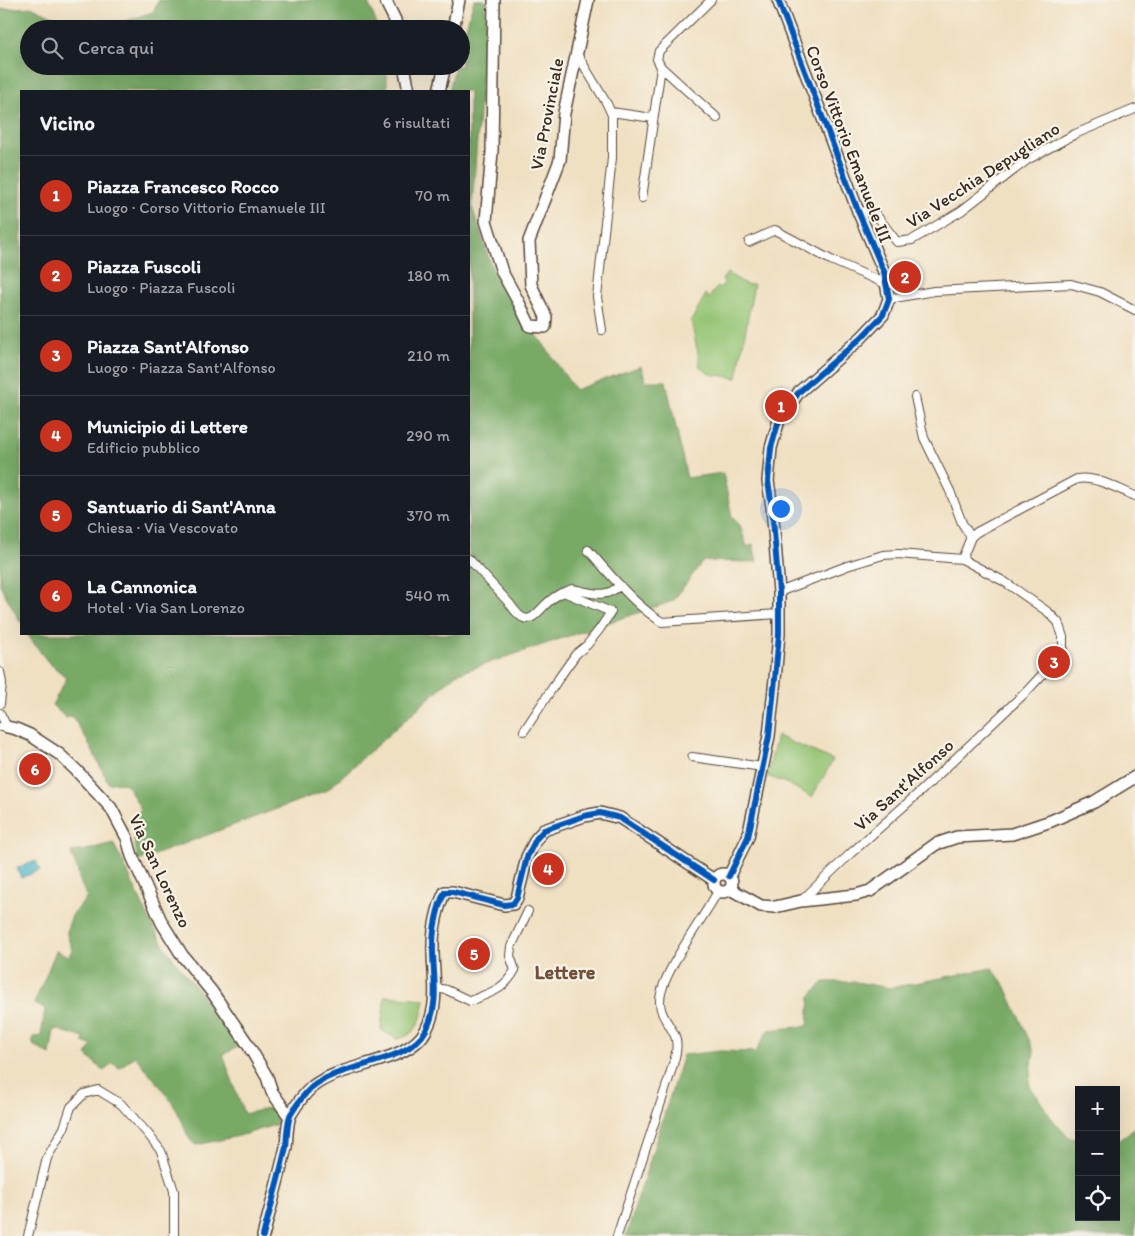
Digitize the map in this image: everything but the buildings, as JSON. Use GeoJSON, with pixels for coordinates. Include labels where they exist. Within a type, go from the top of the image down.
{"type":"FeatureCollection","features":[{"type":"Feature","properties":{"kind":"street"},"geometry":{"type":"LineString","coordinates":[[385,0],[395,20]]}},
{"type":"Feature","properties":{"kind":"street"},"geometry":{"type":"LineString","coordinates":[[455,20],[459,0]]}},
{"type":"Feature","properties":{"kind":"street","name":"Via Provinciale"},"geometry":{"type":"LineString","coordinates":[[494,0],[492,152],[486,222],[502,272],[530,326],[545,327],[546,318],[531,285],[529,241],[560,160],[564,113],[588,0]]}},
{"type":"Feature","properties":{"kind":"street"},"geometry":{"type":"LineString","coordinates":[[712,0],[659,50],[657,60],[661,67],[716,118]]}},
{"type":"Feature","properties":{"kind":"street","name":"Corso Vittorio Emanuele III"},"geometry":{"type":"LineString","coordinates":[[778,0],[858,211],[884,272],[889,299]]}},
{"type":"Feature","properties":{"kind":"street"},"geometry":{"type":"LineString","coordinates":[[577,54],[612,115],[612,158],[597,297],[602,330]]}},
{"type":"Feature","properties":{"kind":"street"},"geometry":{"type":"LineString","coordinates":[[642,198],[661,67]]}},
{"type":"Feature","properties":{"kind":"street"},"geometry":{"type":"LineString","coordinates":[[406,75],[410,90]]}},
{"type":"Feature","properties":{"kind":"street"},"geometry":{"type":"LineString","coordinates":[[439,90],[443,75]]}},
{"type":"Feature","properties":{"kind":"street","name":"Via Vecchia Depugliano"},"geometry":{"type":"LineString","coordinates":[[858,211],[874,212],[897,242],[912,240],[961,211],[1027,160],[1075,134],[1135,109]]}},
{"type":"Feature","properties":{"kind":"street"},"geometry":{"type":"LineString","coordinates":[[610,112],[654,118]]}},
{"type":"Feature","properties":{"kind":"street"},"geometry":{"type":"LineString","coordinates":[[749,242],[775,230],[831,260],[886,284]]}},
{"type":"Feature","properties":{"kind":"street"},"geometry":{"type":"LineString","coordinates":[[729,876],[748,837],[770,736],[776,679],[779,592],[773,516],[768,481],[771,448],[779,420],[799,392],[861,338],[883,315],[889,299],[934,291],[1071,284],[1100,292],[1135,310]]}},
{"type":"Feature","properties":{"kind":"street"},"geometry":{"type":"LineString","coordinates":[[915,397],[924,438],[950,491],[962,523],[971,537]]}},
{"type":"Feature","properties":{"kind":"street"},"geometry":{"type":"LineString","coordinates":[[779,592],[847,566],[883,555],[898,554],[962,559],[971,537],[986,527],[1084,477],[1135,496]]}},
{"type":"Feature","properties":{"kind":"street"},"geometry":{"type":"LineString","coordinates":[[588,550],[620,585],[650,614],[662,622],[779,614]]}},
{"type":"Feature","properties":{"kind":"street","name":"Via Sant'Alfonso"},"geometry":{"type":"LineString","coordinates":[[801,901],[1027,691],[1053,663],[1063,647],[1063,637],[1058,622],[1048,612],[1006,582],[962,559]]}},
{"type":"Feature","properties":{"kind":"street"},"geometry":{"type":"LineString","coordinates":[[470,560],[521,618],[527,619],[533,617],[558,594],[566,593],[572,589],[597,594],[609,594],[620,585]]}},
{"type":"Feature","properties":{"kind":"street"},"geometry":{"type":"LineString","coordinates":[[524,731],[576,654],[587,645],[611,612],[566,593]]}},
{"type":"Feature","properties":{"kind":"street"},"geometry":{"type":"LineString","coordinates":[[0,672],[0,704]]}},
{"type":"Feature","properties":{"kind":"street"},"geometry":{"type":"LineString","coordinates":[[0,713],[3,727]]}},
{"type":"Feature","properties":{"kind":"street","name":"Via San Lorenzo"},"geometry":{"type":"LineString","coordinates":[[3,727],[16,729],[30,735],[59,754],[111,808],[126,838],[162,923],[182,955],[212,992],[246,1043],[267,1077],[272,1092],[289,1116]]}},
{"type":"Feature","properties":{"kind":"street"},"geometry":{"type":"LineString","coordinates":[[692,757],[763,767]]}},
{"type":"Feature","properties":{"kind":"street"},"geometry":{"type":"LineString","coordinates":[[730,889],[761,906],[775,908],[801,901],[856,896],[870,891],[936,844],[957,837],[1012,834],[1051,821],[1094,802],[1135,777]]}},
{"type":"Feature","properties":{"kind":"street"},"geometry":{"type":"LineString","coordinates":[[263,1236],[286,1148],[289,1116],[300,1100],[313,1086],[327,1078],[402,1052],[415,1043],[426,1031],[432,1016],[436,988],[432,942],[440,900],[444,892],[453,892],[504,905],[513,904],[517,898],[527,857],[536,839],[544,830],[584,816],[600,813],[620,818],[714,880]]}},
{"type":"Feature","properties":{"kind":"street"},"geometry":{"type":"LineString","coordinates":[[722,873],[729,876],[732,881],[727,892],[718,892],[713,885],[714,880],[716,876],[722,873]]}},
{"type":"Feature","properties":{"kind":"street"},"geometry":{"type":"LineString","coordinates":[[617,1236],[670,1078],[676,1051],[676,1038],[661,1014],[660,1000],[666,977],[710,908],[718,892]]}},
{"type":"Feature","properties":{"kind":"street"},"geometry":{"type":"LineString","coordinates":[[436,988],[447,990],[470,1001],[503,987],[515,970],[510,956],[517,934],[528,911]]}},
{"type":"Feature","properties":{"kind":"street"},"geometry":{"type":"LineString","coordinates":[[28,1236],[47,1158],[64,1128],[71,1107],[84,1094],[98,1090],[120,1104],[148,1134],[160,1151],[174,1191],[174,1236]]}},
{"type":"Feature","properties":{"kind":"green space"},"geometry":{"type":"Polygon","coordinates":[[[159,0],[367,0],[375,20],[129,20],[153,12],[159,0]]]}},
{"type":"Feature","properties":{"kind":"green space"},"geometry":{"type":"Polygon","coordinates":[[[474,0],[485,0],[486,17],[472,207],[493,271],[575,390],[641,366],[646,381],[666,381],[687,478],[723,473],[732,517],[740,525],[747,547],[753,544],[757,562],[703,561],[673,601],[456,674],[327,790],[138,861],[134,839],[142,834],[133,816],[141,809],[126,784],[115,782],[109,784],[88,742],[72,716],[66,718],[52,705],[67,678],[48,662],[28,635],[470,635],[470,90],[449,90],[453,75],[470,75],[470,20],[468,20],[474,0]]]}},
{"type":"Feature","properties":{"kind":"green space"},"geometry":{"type":"Polygon","coordinates":[[[33,7],[61,20],[20,20],[20,75],[387,75],[387,90],[20,90],[20,621],[0,585],[0,9],[33,7]]]}},
{"type":"Feature","properties":{"kind":"green space"},"geometry":{"type":"Polygon","coordinates":[[[727,273],[747,285],[754,284],[737,378],[709,374],[699,366],[700,363],[691,321],[706,294],[708,299],[717,287],[720,288],[725,282],[722,280],[727,273]]]}},
{"type":"Feature","properties":{"kind":"green space"},"geometry":{"type":"Polygon","coordinates":[[[777,736],[833,760],[812,797],[786,783],[767,776],[777,736]]]}},
{"type":"Feature","properties":{"kind":"green space"},"geometry":{"type":"Polygon","coordinates":[[[113,843],[150,921],[166,949],[241,1045],[223,1055],[244,1114],[272,1107],[278,1124],[239,1136],[196,1145],[188,1137],[181,1119],[171,1102],[135,1056],[119,1068],[113,1063],[104,1071],[86,1055],[92,1046],[83,1042],[84,1038],[54,1030],[50,1055],[33,1045],[33,1037],[41,1036],[45,1008],[34,1004],[56,951],[69,956],[72,950],[67,935],[68,925],[73,914],[87,896],[71,852],[113,843]]]}},
{"type":"Feature","properties":{"kind":"green space"},"geometry":{"type":"Polygon","coordinates":[[[992,968],[1006,987],[1034,1051],[1029,1084],[1052,1119],[1068,1137],[1075,1139],[1075,1221],[1120,1221],[1120,1139],[1135,1128],[1135,1236],[626,1236],[683,1055],[720,1051],[756,1052],[768,1030],[808,1026],[810,996],[824,982],[856,982],[890,988],[992,968]]]}},
{"type":"Feature","properties":{"kind":"green space"},"geometry":{"type":"Polygon","coordinates":[[[385,996],[425,999],[418,1025],[410,1034],[397,1039],[381,1030],[385,996]]]}},
{"type":"Feature","properties":{"kind":"water"},"geometry":{"type":"Polygon","coordinates":[[[36,861],[40,870],[21,878],[17,868],[36,861]]]}},
{"type":"Feature","properties":{"kind":"cycle path"},"geometry":{"type":"LineString","coordinates":[[729,876],[748,837],[769,736],[775,679],[779,634],[779,592],[768,481],[771,448],[779,420],[799,392],[861,338],[883,315],[889,299],[884,272],[858,211],[778,0]]}},
{"type":"Feature","properties":{"kind":"cycle path"},"geometry":{"type":"LineString","coordinates":[[263,1236],[286,1147],[290,1117],[303,1096],[324,1079],[390,1057],[405,1050],[417,1041],[426,1030],[431,1019],[435,998],[434,931],[438,910],[445,892],[453,892],[504,905],[513,904],[517,898],[527,857],[536,839],[544,830],[584,816],[600,813],[620,818],[714,880]]}},
{"type":"Feature","properties":{"kind":"place","name":"Piazza Fuscoli"},"geometry":{"type":"Point","coordinates":[905,277]}},
{"type":"Feature","properties":{"kind":"place","name":"Piazza Francesco Rocco"},"geometry":{"type":"Point","coordinates":[781,406]}},
{"type":"Feature","properties":{"kind":"place","name":"Piazza Sant'Alfonso"},"geometry":{"type":"Point","coordinates":[1054,662]}},
{"type":"Feature","properties":{"kind":"place","name":"La Cannonica"},"geometry":{"type":"Point","coordinates":[35,769]}},
{"type":"Feature","properties":{"kind":"place","name":"Municipio di Lettere"},"geometry":{"type":"Point","coordinates":[548,869]}},
{"type":"Feature","properties":{"kind":"place","name":"Santuario di Sant'Anna"},"geometry":{"type":"Point","coordinates":[474,954]}},
{"type":"Feature","properties":{"kind":"district","name":"Lettere"},"geometry":{"type":"Point","coordinates":[565,972]}}]}
